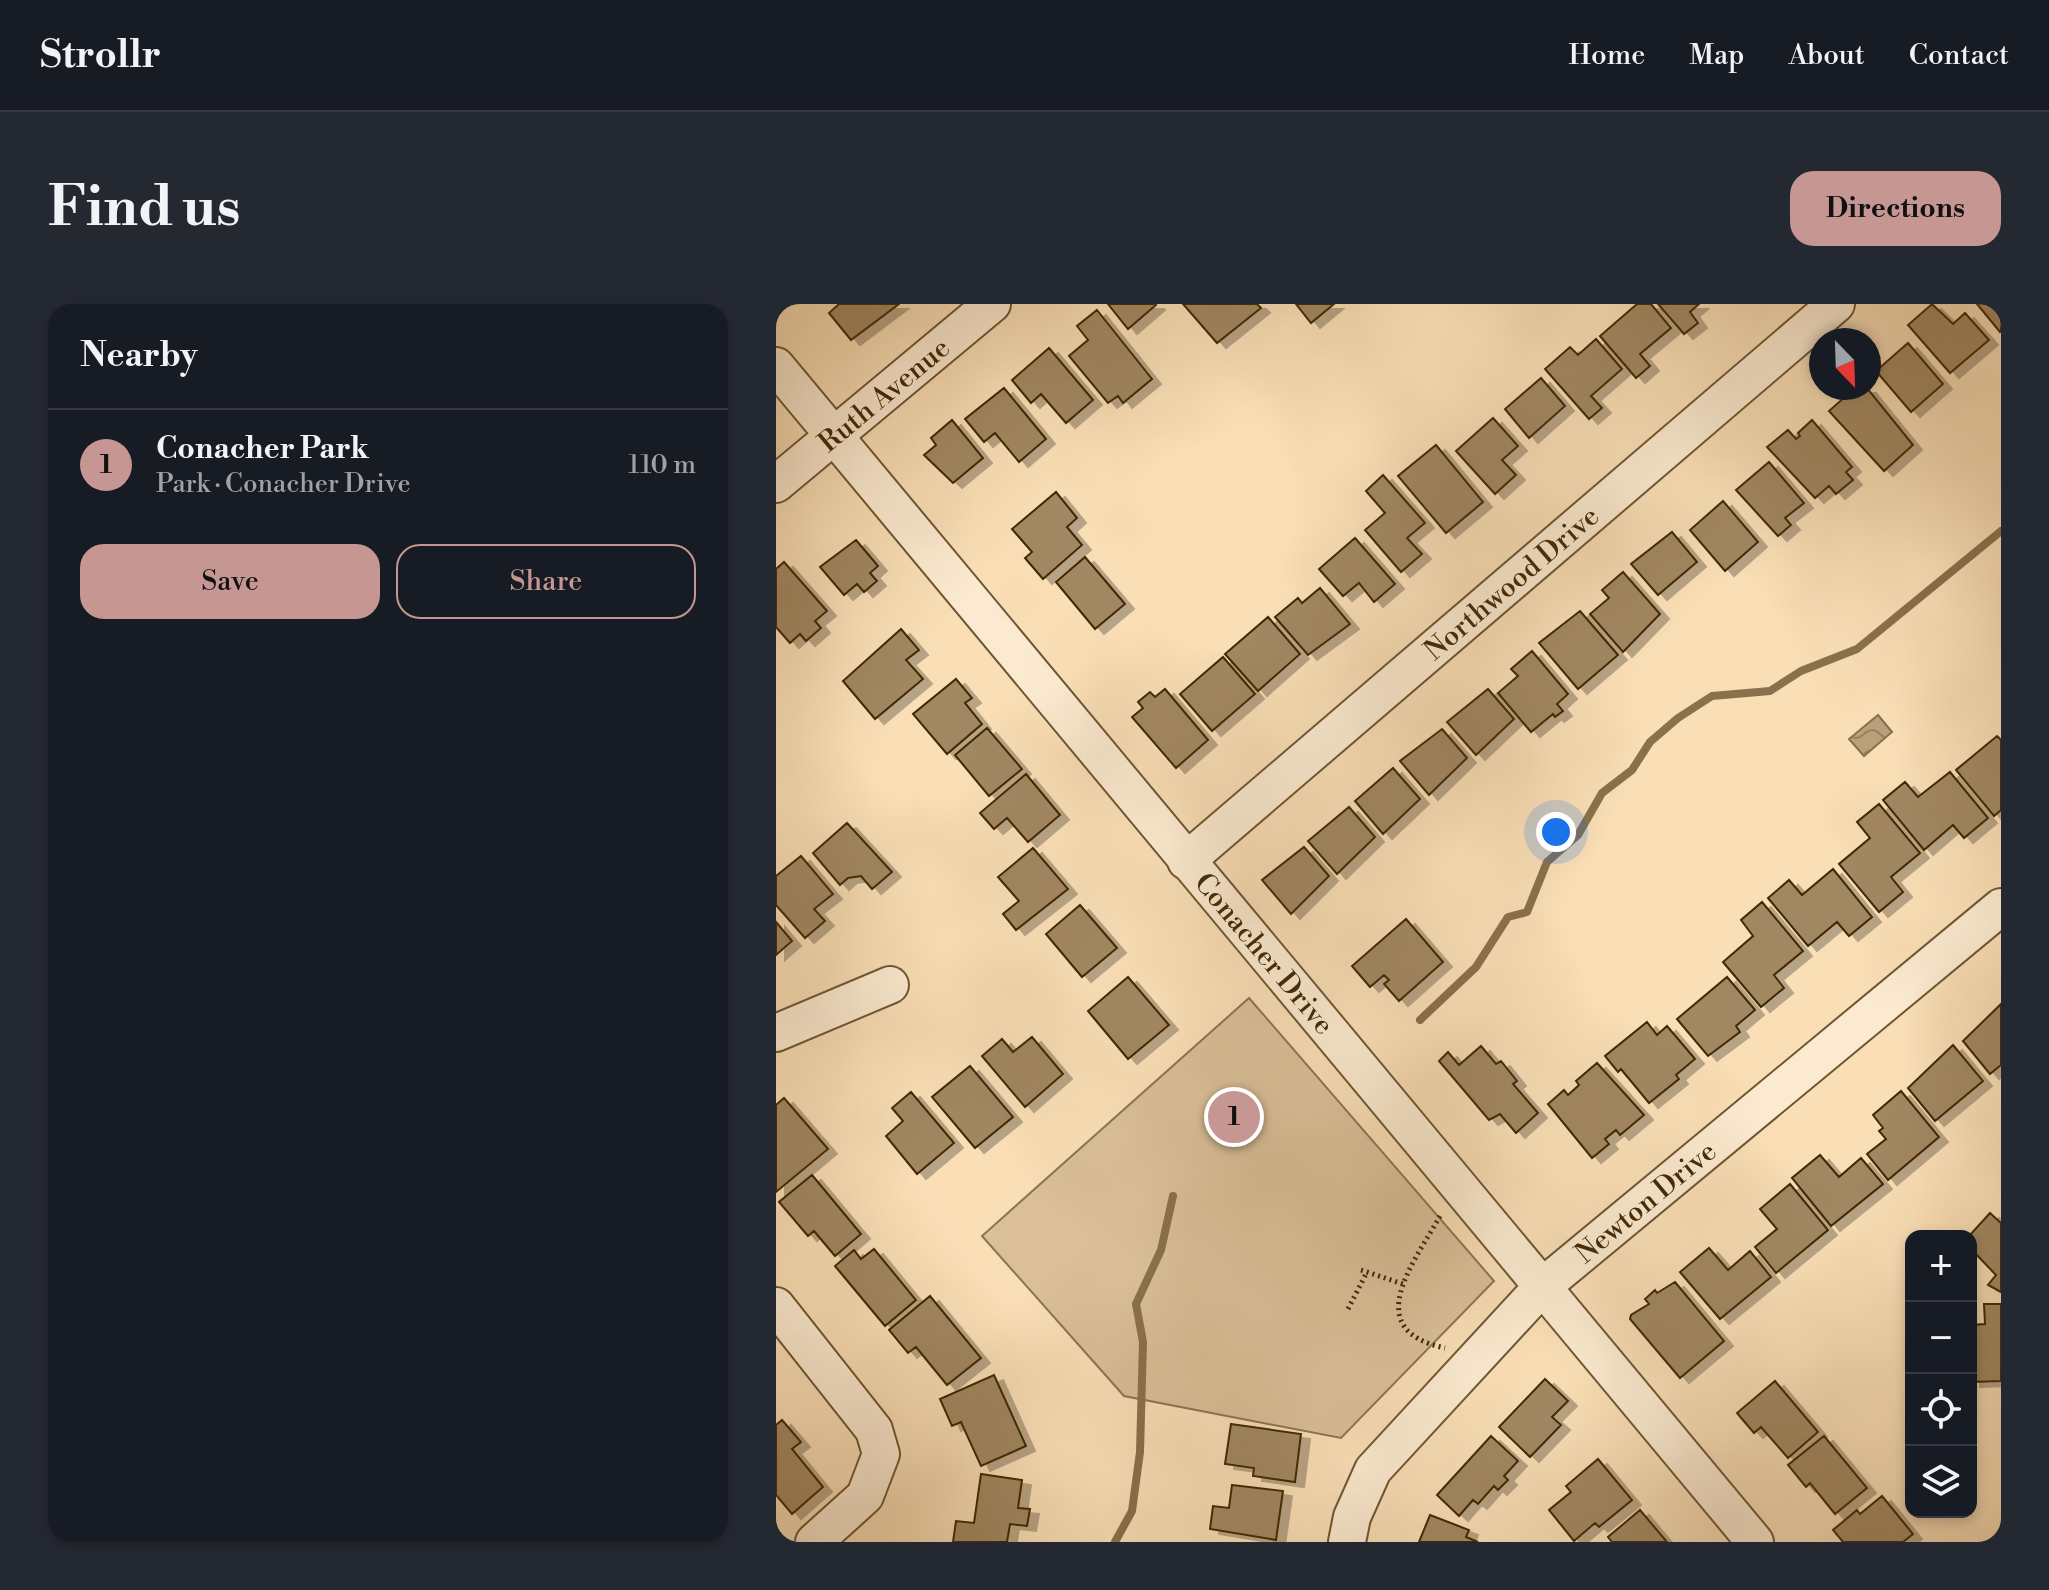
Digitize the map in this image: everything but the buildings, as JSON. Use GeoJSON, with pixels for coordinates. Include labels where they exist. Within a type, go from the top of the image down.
{"type":"FeatureCollection","features":[{"type":"Feature","properties":{"kind":"street","name":"Ruth Avenue"},"geometry":{"type":"LineString","coordinates":[[776,484],[992,304]]}},
{"type":"Feature","properties":{"kind":"street","name":"Northwood Drive"},"geometry":{"type":"LineString","coordinates":[[1186,861],[1836,304]]}},
{"type":"Feature","properties":{"kind":"street","name":"Conacher Drive"},"geometry":{"type":"LineString","coordinates":[[776,366],[1755,1542]]}},
{"type":"Feature","properties":{"kind":"street","name":"Newton Drive"},"geometry":{"type":"LineString","coordinates":[[1347,1542],[1352,1517],[1373,1470],[1542,1287],[2001,907]]}},
{"type":"Feature","properties":{"kind":"street"},"geometry":{"type":"LineString","coordinates":[[776,1033],[890,985]]}},
{"type":"Feature","properties":{"kind":"street"},"geometry":{"type":"LineString","coordinates":[[776,1306],[874,1430],[881,1454],[865,1496],[814,1542]]}},
{"type":"Feature","properties":{"kind":"path"},"geometry":{"type":"LineString","coordinates":[[1440,1216],[1398,1295],[1398,1316],[1405,1331],[1420,1340],[1452,1350]]}},
{"type":"Feature","properties":{"kind":"path"},"geometry":{"type":"LineString","coordinates":[[1348,1309],[1364,1271],[1403,1284]]}},
{"type":"Feature","properties":{"kind":"shaded area"},"geometry":{"type":"Polygon","coordinates":[[[1249,998],[1494,1281],[1341,1438],[1124,1396],[982,1236],[1249,998]]]}},
{"type":"Feature","properties":{"kind":"water"},"geometry":{"type":"Polygon","coordinates":[[[1878,715],[1892,732],[1864,756],[1849,739],[1878,715]]]}},
{"type":"Feature","properties":{"kind":"waterway"},"geometry":{"type":"LineString","coordinates":[[1420,1020],[1476,967],[1508,917],[1527,912],[1547,862],[1578,835],[1602,793],[1632,770],[1650,742],[1678,718],[1712,696],[1770,691],[1801,671],[1857,649],[2001,531]]}},
{"type":"Feature","properties":{"kind":"waterway"},"geometry":{"type":"LineString","coordinates":[[1115,1542],[1132,1511],[1140,1452],[1143,1342],[1136,1304],[1161,1250],[1173,1196]]}},
{"type":"Feature","properties":{"kind":"place","name":"Conacher Park"},"geometry":{"type":"Point","coordinates":[1234,1117]}}]}
